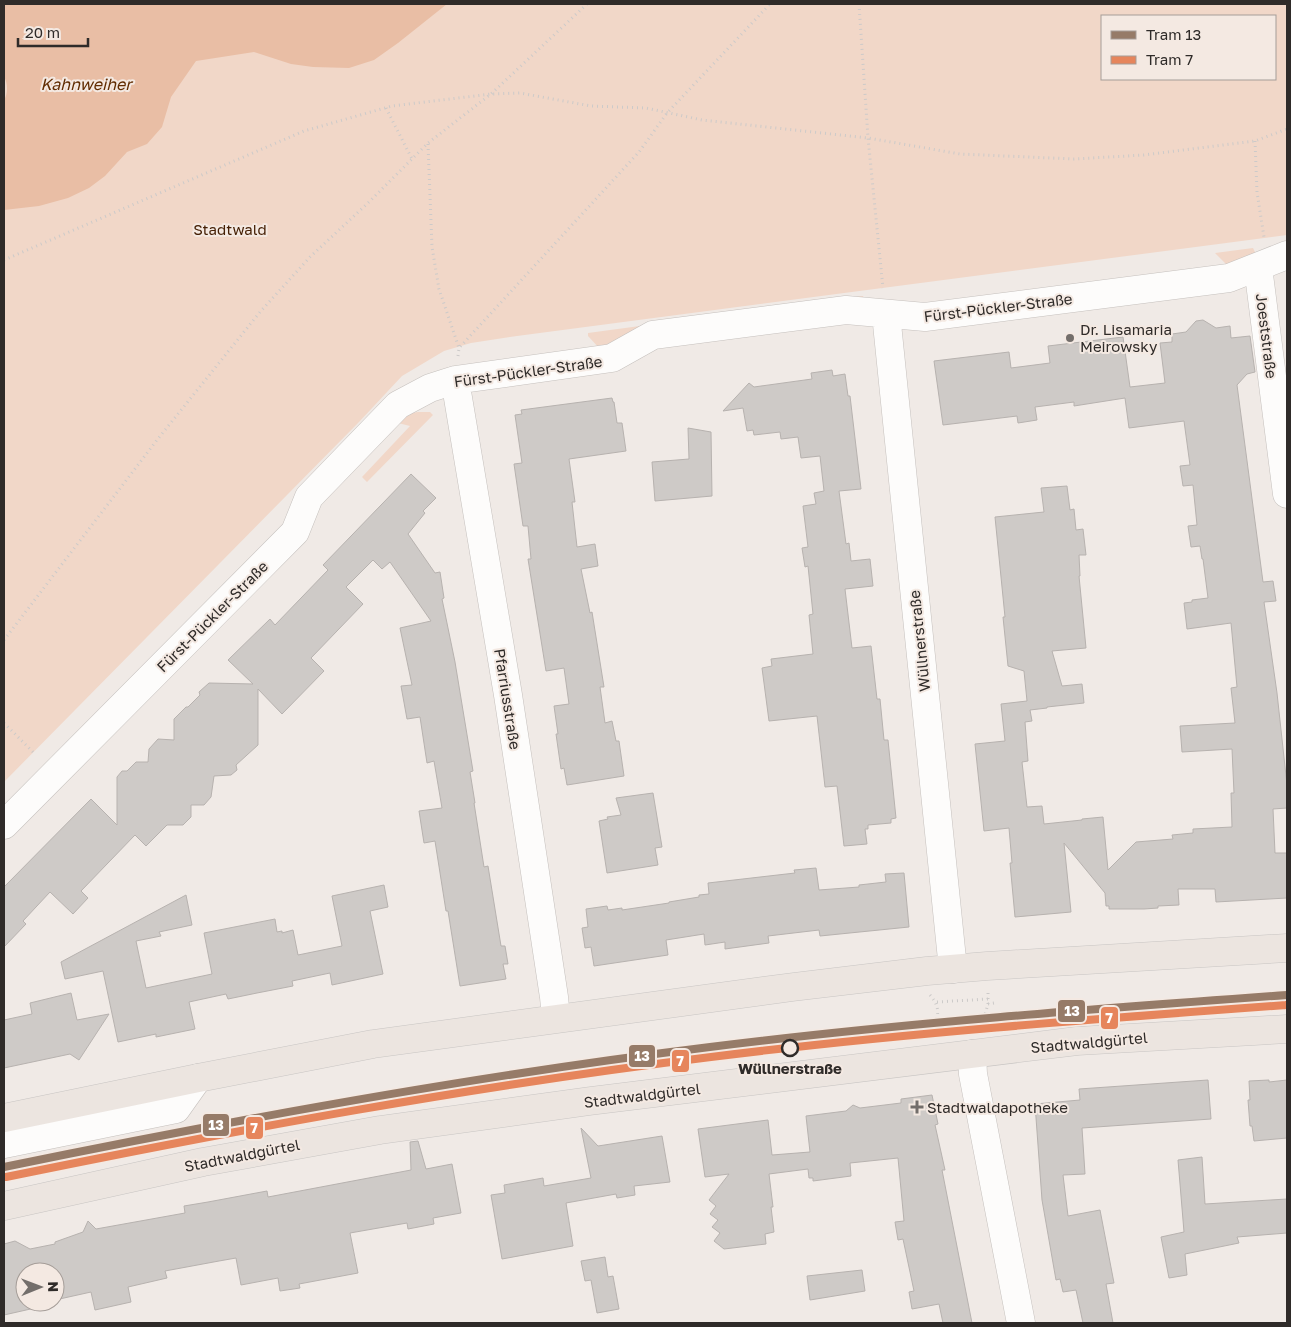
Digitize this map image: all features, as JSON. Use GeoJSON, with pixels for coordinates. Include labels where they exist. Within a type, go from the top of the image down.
{"type":"FeatureCollection","features":[{"type":"Feature","properties":{"kind":"main road"},"geometry":{"type":"LineString","coordinates":[[4,1118],[374,1044],[556,1018],[783,988],[940,970],[1287,948]]}},
{"type":"Feature","properties":{"kind":"main road","name":"Stadtwaldgürtel"},"geometry":{"type":"LineString","coordinates":[[4,1206],[203,1162],[380,1130],[590,1101],[941,1058],[976,1042],[1077,1041],[1287,1029]]}},
{"type":"Feature","properties":{"kind":"street","name":"Fürst-Pückler-Straße"},"geometry":{"type":"LineString","coordinates":[[4,825],[296,532],[309,496],[398,405],[430,388],[455,380],[612,358],[653,335],[846,310],[925,317],[1229,278],[1271,262]]}},
{"type":"Feature","properties":{"kind":"street","name":"Joeststraße"},"geometry":{"type":"LineString","coordinates":[[1271,262],[1287,494]]}},
{"type":"Feature","properties":{"kind":"street","name":"Wüllnerstraße"},"geometry":{"type":"LineString","coordinates":[[886,314],[940,970]]}},
{"type":"Feature","properties":{"kind":"street","name":"Pfarriusstraße"},"geometry":{"type":"LineString","coordinates":[[455,380],[508,695],[556,1018]]}},
{"type":"Feature","properties":{"kind":"street"},"geometry":{"type":"LineString","coordinates":[[976,1042],[974,1074],[1021,1323]]}},
{"type":"Feature","properties":{"kind":"street"},"geometry":{"type":"LineString","coordinates":[[4,1144],[176,1109],[198,1078]]}},
{"type":"Feature","properties":{"kind":"path"},"geometry":{"type":"LineString","coordinates":[[4,640],[157,440],[260,312],[310,257],[428,143],[490,94],[587,4]]}},
{"type":"Feature","properties":{"kind":"path"},"geometry":{"type":"LineString","coordinates":[[459,348],[639,152],[667,113],[770,4]]}},
{"type":"Feature","properties":{"kind":"path"},"geometry":{"type":"LineString","coordinates":[[859,4],[868,138],[886,314]]}},
{"type":"Feature","properties":{"kind":"path"},"geometry":{"type":"LineString","coordinates":[[4,260],[304,131],[392,106],[490,94],[520,93],[591,106],[646,108],[702,120],[868,138],[960,154],[1074,159],[1144,155],[1255,140],[1287,128]]}},
{"type":"Feature","properties":{"kind":"path"},"geometry":{"type":"LineString","coordinates":[[386,108],[412,160]]}},
{"type":"Feature","properties":{"kind":"path"},"geometry":{"type":"LineString","coordinates":[[1255,140],[1257,192],[1271,262]]}},
{"type":"Feature","properties":{"kind":"path"},"geometry":{"type":"LineString","coordinates":[[428,143],[432,247],[439,289],[459,348],[455,380]]}},
{"type":"Feature","properties":{"kind":"path"},"geometry":{"type":"LineString","coordinates":[[4,723],[36,754]]}},
{"type":"Feature","properties":{"kind":"path"},"geometry":{"type":"LineString","coordinates":[[976,1042],[988,1004],[987,966]]}},
{"type":"Feature","properties":{"kind":"path"},"geometry":{"type":"LineString","coordinates":[[940,970],[928,994],[936,1002],[938,1016],[926,1043],[941,1042],[941,1058]]}},
{"type":"Feature","properties":{"kind":"path"},"geometry":{"type":"LineString","coordinates":[[936,1002],[988,998]]}},
{"type":"Feature","properties":{"kind":"path"},"geometry":{"type":"LineString","coordinates":[[988,1004],[994,1003]]}},
{"type":"Feature","properties":{"kind":"green space","name":"Stadtwald"},"geometry":{"type":"Polygon","coordinates":[[[4,4],[1287,4],[1287,235],[471,343],[444,351],[402,376],[4,782],[4,4]]]}},
{"type":"Feature","properties":{"kind":"green space"},"geometry":{"type":"Polygon","coordinates":[[[1253,248],[1256,254],[1228,266],[1215,253],[1253,248]]]}},
{"type":"Feature","properties":{"kind":"green space"},"geometry":{"type":"Polygon","coordinates":[[[863,296],[864,299],[633,330],[600,349],[588,336],[588,333],[863,296]]]}},
{"type":"Feature","properties":{"kind":"green space"},"geometry":{"type":"Polygon","coordinates":[[[430,412],[433,415],[367,482],[362,477],[410,426],[394,422],[406,414],[430,412]]]}},
{"type":"Feature","properties":{"kind":"water","name":"Kahnweiher"},"geometry":{"type":"Polygon","coordinates":[[[4,4],[447,4],[374,60],[349,68],[291,64],[254,52],[196,61],[171,97],[162,127],[147,144],[127,152],[105,176],[89,188],[68,198],[39,206],[4,210],[4,100],[7,89],[4,77],[4,4]]]}},
{"type":"Feature","properties":{"kind":"building"},"geometry":{"type":"Polygon","coordinates":[[[1203,320],[1216,328],[1230,326],[1231,338],[1250,336],[1255,372],[1247,374],[1237,385],[1263,582],[1273,581],[1276,601],[1264,602],[1277,693],[1287,785],[1287,808],[1273,809],[1275,853],[1287,853],[1287,898],[1216,902],[1215,889],[1178,889],[1179,905],[1144,909],[1109,909],[1109,906],[1106,906],[1105,893],[1064,843],[1071,912],[1015,917],[1009,828],[984,831],[975,744],[1005,741],[1001,704],[1027,701],[1024,671],[1008,666],[995,517],[1044,512],[1041,488],[1067,486],[1070,510],[1074,509],[1076,530],[1083,529],[1086,555],[1079,555],[1079,576],[1086,648],[1052,651],[1062,686],[1082,684],[1084,703],[1030,710],[1032,721],[1025,722],[1028,761],[1022,762],[1027,807],[1042,806],[1044,824],[1103,817],[1108,870],[1136,842],[1173,839],[1172,835],[1193,833],[1193,829],[1232,827],[1231,793],[1234,793],[1232,749],[1182,752],[1180,726],[1235,723],[1231,688],[1237,687],[1231,623],[1187,629],[1184,603],[1208,598],[1200,546],[1191,547],[1188,526],[1197,525],[1193,485],[1183,486],[1180,466],[1190,465],[1184,421],[1129,428],[1125,398],[1074,406],[1074,402],[1035,407],[1037,420],[1018,423],[1017,416],[943,425],[934,361],[1009,352],[1011,368],[1050,363],[1048,346],[1123,337],[1130,387],[1165,383],[1160,343],[1172,342],[1172,334],[1186,332],[1196,321],[1203,320]]]}},
{"type":"Feature","properties":{"kind":"building"},"geometry":{"type":"Polygon","coordinates":[[[832,370],[833,376],[845,374],[848,396],[850,396],[861,489],[839,491],[846,544],[849,543],[851,561],[870,559],[873,586],[845,589],[852,648],[871,646],[877,699],[880,699],[884,740],[888,740],[896,818],[891,819],[891,823],[868,825],[868,829],[865,829],[867,844],[844,846],[837,786],[825,787],[817,716],[769,721],[762,668],[772,666],[771,659],[813,654],[809,615],[813,614],[808,566],[805,567],[802,548],[808,547],[803,506],[816,504],[814,493],[824,491],[820,456],[801,458],[798,437],[781,439],[780,432],[754,435],[753,430],[747,431],[743,408],[723,411],[749,383],[754,387],[812,379],[811,373],[832,370]]]}},
{"type":"Feature","properties":{"kind":"building"},"geometry":{"type":"Polygon","coordinates":[[[612,398],[617,423],[622,423],[626,451],[569,459],[575,502],[572,502],[577,547],[595,544],[598,566],[581,569],[590,613],[592,612],[604,687],[600,687],[605,723],[612,721],[616,741],[619,741],[624,776],[567,785],[564,768],[561,769],[554,706],[569,704],[564,668],[546,671],[528,559],[531,559],[528,526],[523,526],[514,464],[522,463],[515,415],[522,414],[521,410],[612,398]]]}},
{"type":"Feature","properties":{"kind":"building"},"geometry":{"type":"Polygon","coordinates":[[[688,428],[711,432],[712,496],[655,501],[652,462],[689,459],[688,428]]]}},
{"type":"Feature","properties":{"kind":"building"},"geometry":{"type":"Polygon","coordinates":[[[411,474],[436,498],[423,511],[425,513],[408,534],[435,573],[440,572],[444,598],[442,599],[455,662],[473,771],[470,772],[484,867],[488,866],[501,946],[505,946],[508,964],[503,964],[506,979],[460,986],[435,841],[424,843],[419,811],[442,808],[434,761],[427,763],[420,717],[407,719],[401,686],[412,685],[400,628],[431,621],[390,562],[382,569],[373,560],[346,587],[363,604],[311,658],[324,671],[282,714],[258,689],[258,745],[236,765],[237,770],[231,775],[214,776],[211,797],[204,805],[191,805],[191,817],[183,825],[167,825],[146,846],[135,835],[81,891],[88,898],[73,914],[50,892],[23,921],[26,924],[4,947],[4,887],[91,799],[117,825],[117,777],[122,771],[127,771],[136,762],[148,762],[149,749],[158,739],[174,740],[174,719],[200,695],[199,692],[209,683],[253,684],[228,660],[270,619],[275,625],[328,570],[323,565],[411,474]]]}},
{"type":"Feature","properties":{"kind":"building"},"geometry":{"type":"Polygon","coordinates":[[[653,793],[662,847],[655,848],[658,865],[607,873],[599,821],[608,819],[607,817],[621,815],[616,798],[653,793]]]}},
{"type":"Feature","properties":{"kind":"building"},"geometry":{"type":"Polygon","coordinates":[[[816,868],[819,890],[859,887],[859,885],[886,882],[885,874],[904,873],[909,927],[820,936],[819,930],[768,936],[769,943],[725,949],[725,942],[705,945],[704,934],[666,940],[668,955],[594,966],[591,947],[585,948],[582,928],[588,927],[586,909],[607,906],[608,910],[622,908],[622,910],[669,903],[709,894],[708,883],[795,873],[794,870],[816,868]]]}},
{"type":"Feature","properties":{"kind":"building"},"geometry":{"type":"Polygon","coordinates":[[[384,885],[388,907],[370,911],[383,974],[332,985],[330,973],[292,981],[293,986],[228,999],[226,994],[189,1002],[195,1029],[156,1037],[156,1034],[118,1042],[103,971],[65,979],[61,962],[186,895],[192,925],[159,932],[161,936],[136,941],[146,988],[212,974],[204,933],[275,919],[277,932],[282,931],[282,933],[293,930],[298,955],[342,946],[332,896],[384,885]]]}},
{"type":"Feature","properties":{"kind":"building"},"geometry":{"type":"Polygon","coordinates":[[[71,993],[77,1020],[109,1014],[79,1060],[70,1054],[4,1068],[4,1020],[32,1014],[30,1003],[71,993]]]}},
{"type":"Feature","properties":{"kind":"building"},"geometry":{"type":"Polygon","coordinates":[[[1208,1080],[1211,1119],[1082,1128],[1085,1174],[1063,1175],[1068,1216],[1100,1210],[1114,1283],[1106,1284],[1113,1323],[1083,1323],[1076,1290],[1063,1292],[1060,1279],[1056,1280],[1042,1200],[1035,1104],[1080,1100],[1079,1089],[1208,1080]]]}},
{"type":"Feature","properties":{"kind":"building"},"geometry":{"type":"Polygon","coordinates":[[[1269,1080],[1269,1082],[1287,1080],[1287,1138],[1254,1141],[1252,1126],[1250,1126],[1249,1081],[1269,1080]]]}},
{"type":"Feature","properties":{"kind":"building"},"geometry":{"type":"Polygon","coordinates":[[[932,1095],[938,1124],[935,1125],[945,1170],[942,1170],[972,1323],[943,1323],[939,1304],[912,1309],[909,1292],[914,1291],[903,1239],[898,1240],[895,1222],[904,1221],[898,1158],[850,1163],[851,1176],[813,1181],[813,1178],[809,1178],[808,1169],[769,1174],[774,1232],[765,1234],[766,1244],[724,1249],[714,1241],[720,1233],[712,1227],[718,1220],[710,1214],[716,1206],[709,1200],[729,1174],[705,1177],[698,1129],[768,1120],[772,1155],[810,1152],[806,1116],[846,1111],[853,1105],[860,1108],[901,1103],[901,1099],[932,1095]]]}},
{"type":"Feature","properties":{"kind":"building"},"geometry":{"type":"Polygon","coordinates":[[[581,1128],[598,1146],[662,1136],[670,1182],[634,1186],[635,1195],[617,1198],[616,1194],[566,1203],[573,1246],[502,1259],[491,1195],[505,1193],[504,1185],[543,1178],[544,1186],[591,1178],[581,1128]]]}},
{"type":"Feature","properties":{"kind":"building"},"geometry":{"type":"Polygon","coordinates":[[[418,1141],[426,1169],[452,1164],[461,1213],[433,1218],[434,1224],[408,1229],[407,1223],[350,1233],[358,1273],[299,1284],[300,1288],[280,1291],[278,1278],[241,1285],[236,1258],[165,1271],[167,1278],[128,1287],[131,1302],[95,1310],[91,1292],[65,1298],[65,1262],[15,1262],[15,1312],[17,1312],[4,1315],[4,1244],[15,1241],[30,1249],[55,1244],[55,1242],[83,1232],[88,1221],[96,1229],[185,1213],[184,1206],[267,1191],[268,1197],[411,1170],[410,1142],[418,1141]]]}},
{"type":"Feature","properties":{"kind":"building"},"geometry":{"type":"Polygon","coordinates":[[[1202,1157],[1205,1204],[1287,1199],[1287,1233],[1237,1237],[1239,1243],[1185,1254],[1187,1275],[1169,1278],[1161,1237],[1184,1232],[1178,1160],[1202,1157]]]}},
{"type":"Feature","properties":{"kind":"building"},"geometry":{"type":"Polygon","coordinates":[[[605,1257],[608,1277],[613,1276],[619,1309],[597,1313],[591,1280],[585,1281],[581,1261],[605,1257]]]}},
{"type":"Feature","properties":{"kind":"building"},"geometry":{"type":"Polygon","coordinates":[[[862,1270],[865,1291],[810,1300],[807,1276],[862,1270]]]}},
{"type":"Feature","properties":{"kind":"tram line","name":"13"},"geometry":{"type":"LineString","coordinates":[[4,1167],[180,1132],[444,1085],[710,1047],[782,1038],[1070,1011],[1287,995]]}},
{"type":"Feature","properties":{"kind":"tram line","name":"7"},"geometry":{"type":"LineString","coordinates":[[6,1177],[182,1142],[445,1095],[711,1057],[927,1034],[1287,1005]]}},
{"type":"Feature","properties":{"kind":"place","name":"Dr. Lisamaria Meirowsky"},"geometry":{"type":"Point","coordinates":[1070,338]}},
{"type":"Feature","properties":{"kind":"place","name":"Wüllnerstraße"},"geometry":{"type":"Point","coordinates":[790,1048]}},
{"type":"Feature","properties":{"kind":"place","name":"Stadtwaldapotheke"},"geometry":{"type":"Point","coordinates":[917,1107]}}]}
